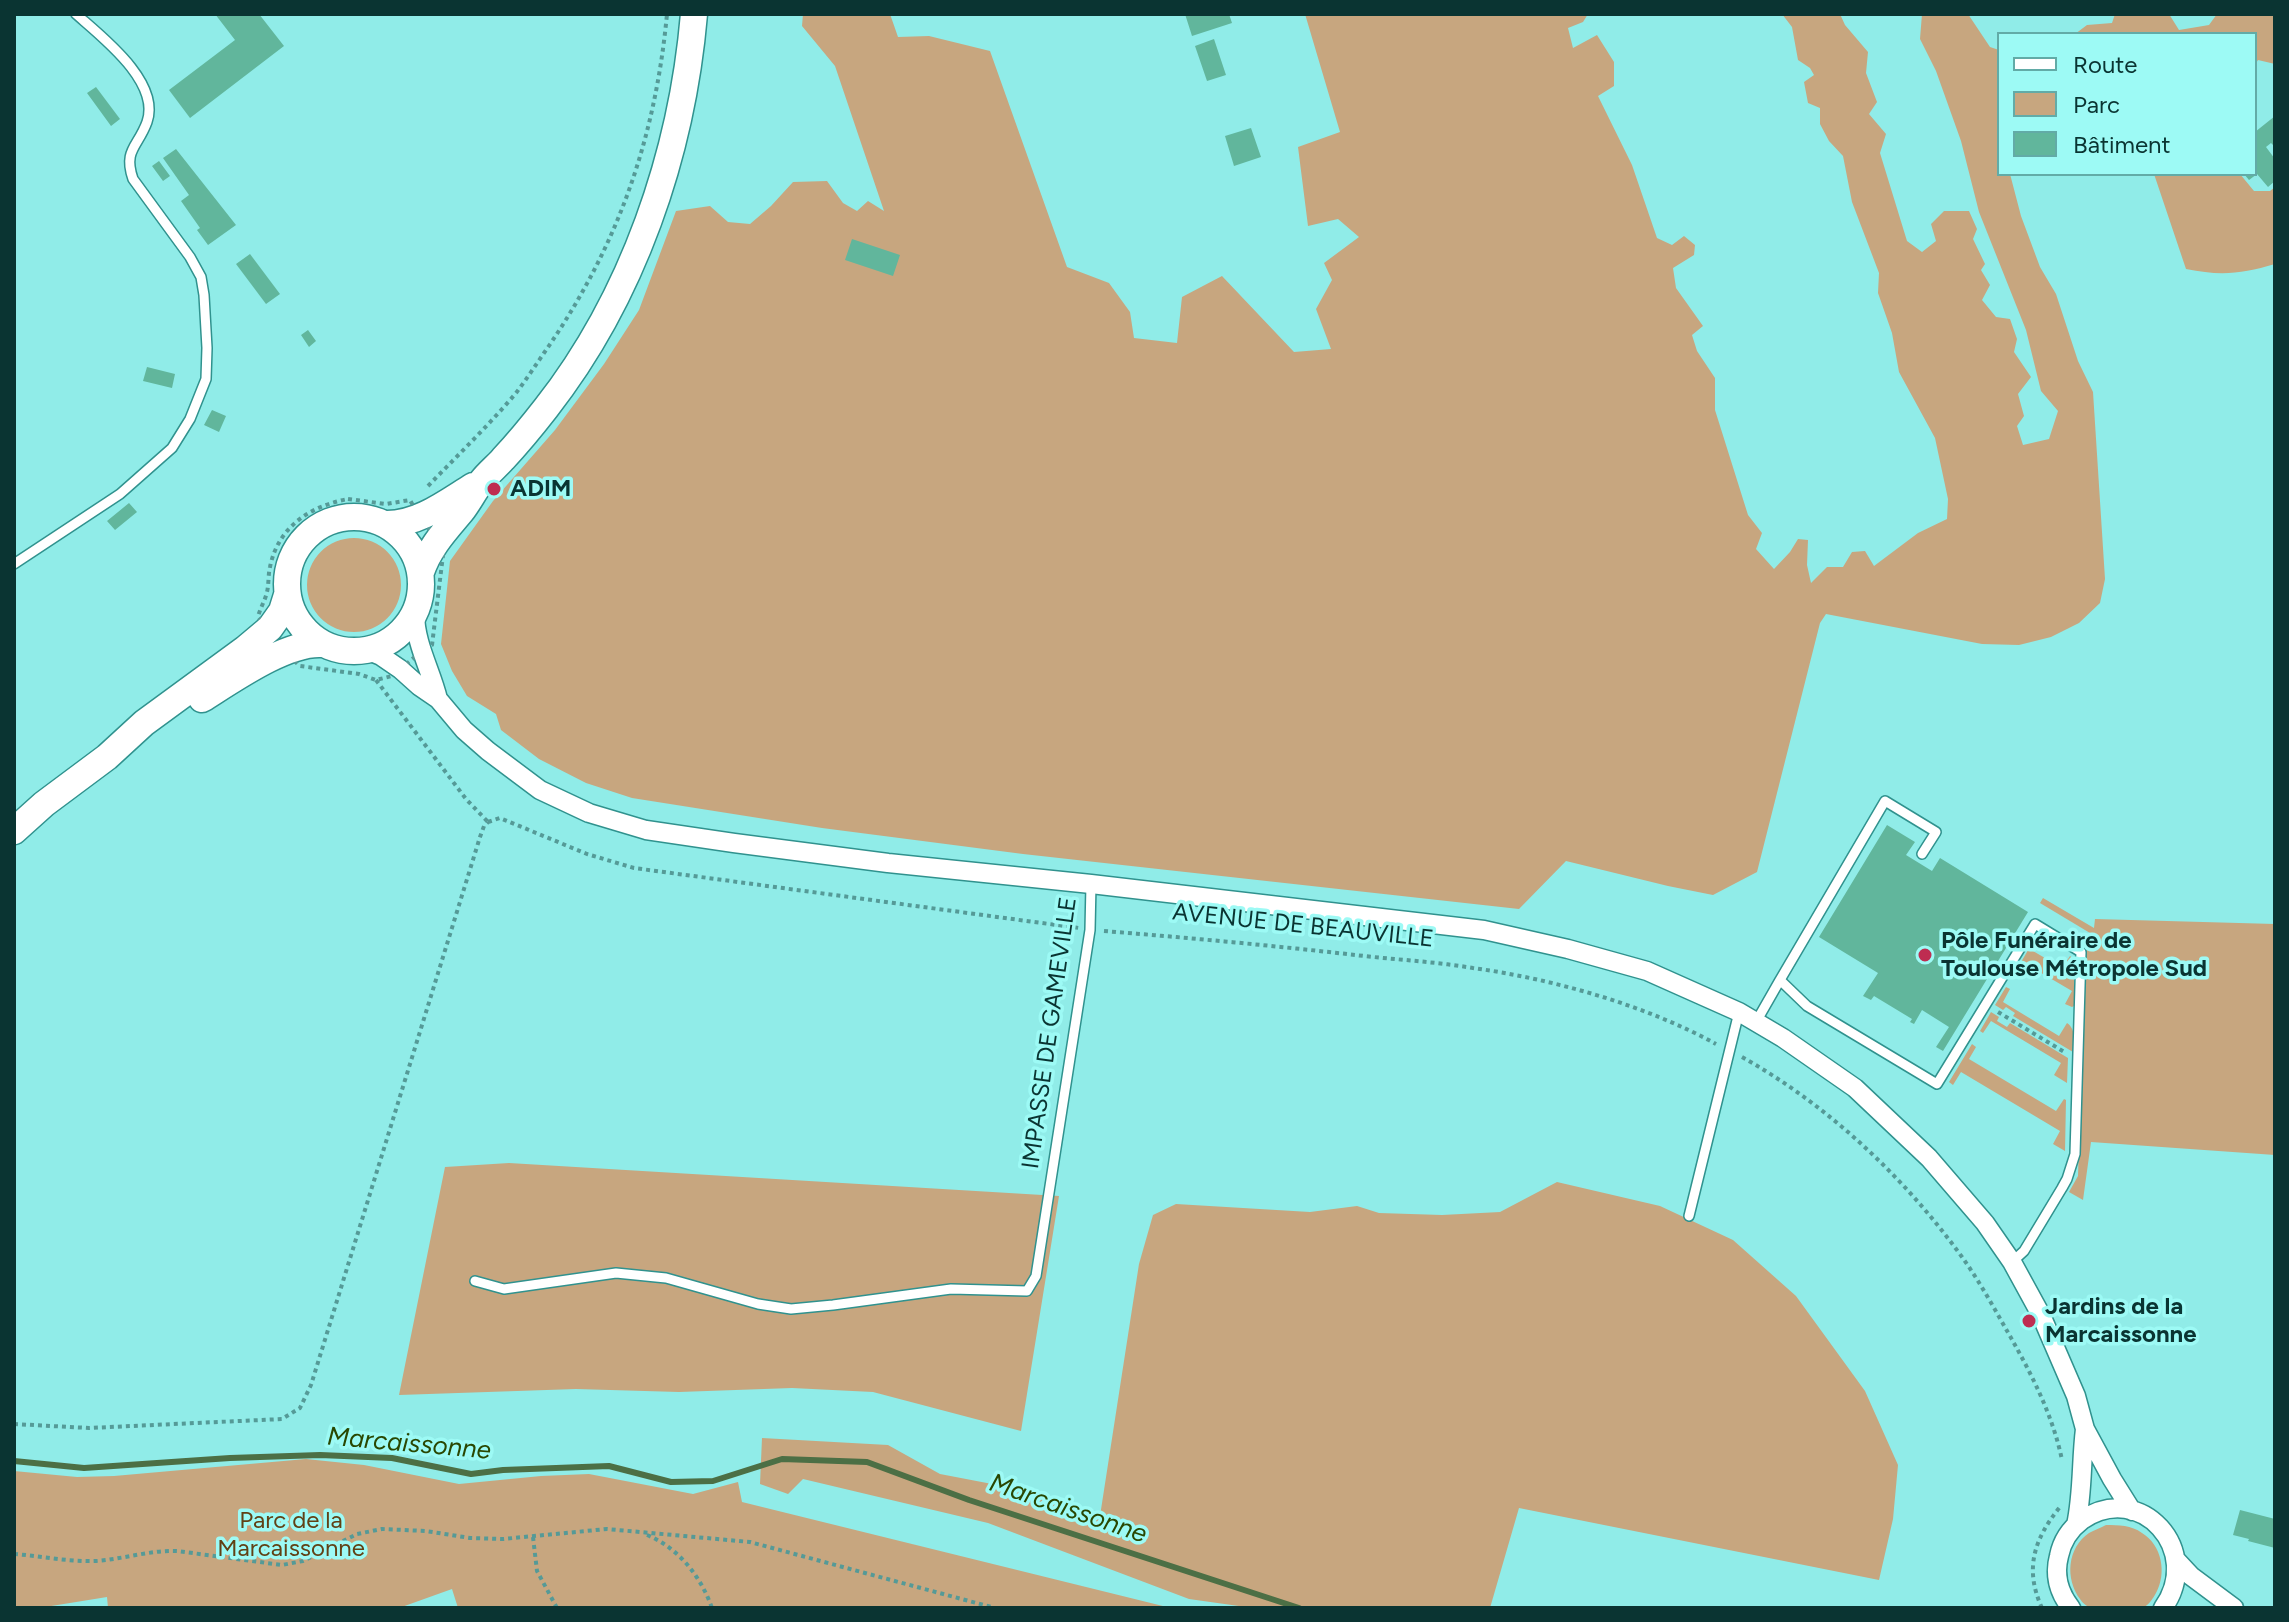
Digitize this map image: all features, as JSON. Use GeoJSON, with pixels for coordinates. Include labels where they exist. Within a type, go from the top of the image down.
{"type":"FeatureCollection","features":[{"type":"Feature","properties":{"kind":"main road"},"geometry":{"type":"LineString","coordinates":[[107,757],[286,649],[307,643],[351,651],[366,650],[395,638],[406,627],[420,600],[421,572],[426,557],[483,480],[532,425],[582,357],[634,255],[673,139],[682,101],[694,14]]}},
{"type":"Feature","properties":{"kind":"main road"},"geometry":{"type":"LineString","coordinates":[[387,524],[398,524],[416,504],[483,480]]}},
{"type":"Feature","properties":{"kind":"main road"},"geometry":{"type":"LineString","coordinates":[[14,831],[44,804],[107,757],[144,723],[270,628],[282,611],[292,558],[301,541],[315,529],[332,520],[350,516],[387,524],[409,544],[421,572]]}},
{"type":"Feature","properties":{"kind":"main road"},"geometry":{"type":"LineString","coordinates":[[287,595],[296,618],[322,644]]}},
{"type":"Feature","properties":{"kind":"street","name":"AVENUE DE BEAUVILLE"},"geometry":{"type":"LineString","coordinates":[[415,613],[415,629],[438,699]]}},
{"type":"Feature","properties":{"kind":"street","name":"AVENUE DE BEAUVILLE"},"geometry":{"type":"LineString","coordinates":[[366,650],[400,669],[438,699],[476,741],[540,790],[589,813],[646,830],[888,863],[1484,930],[1647,971],[1739,1012],[1855,1088],[1929,1158],[1985,1223],[2012,1262],[2041,1315],[2076,1396],[2085,1429],[2132,1511]]}},
{"type":"Feature","properties":{"kind":"street","name":"AVENUE DE BEAUVILLE"},"geometry":{"type":"LineString","coordinates":[[2071,1608],[2059,1586],[2057,1567],[2060,1549],[2076,1525],[2081,1504],[2085,1429]]}},
{"type":"Feature","properties":{"kind":"street"},"geometry":{"type":"LineString","coordinates":[[2076,1525],[2108,1510],[2132,1511],[2162,1529],[2177,1561],[2176,1582],[2163,1608]]}},
{"type":"Feature","properties":{"kind":"street"},"geometry":{"type":"LineString","coordinates":[[2177,1561],[2191,1576],[2234,1608]]}},
{"type":"Feature","properties":{"kind":"lane"},"geometry":{"type":"LineString","coordinates":[[14,564],[120,494],[172,448],[190,419],[207,369],[201,277],[184,248],[133,179],[128,166],[129,153],[148,120],[150,103],[143,85],[125,60],[76,14]]}},
{"type":"Feature","properties":{"kind":"lane"},"geometry":{"type":"LineString","coordinates":[[1756,1022],[1885,801],[1936,832],[1922,854]]}},
{"type":"Feature","properties":{"kind":"lane","name":"IMPASSE DE GAMEVILLE"},"geometry":{"type":"LineString","coordinates":[[475,1281],[504,1289],[616,1273],[666,1278],[758,1304],[791,1309],[951,1289],[1027,1291],[1036,1276],[1090,930],[1091,884]]}},
{"type":"Feature","properties":{"kind":"lane"},"geometry":{"type":"LineString","coordinates":[[1780,980],[1807,1006],[1937,1084],[2035,924],[2081,952],[2075,1154],[2067,1179],[2024,1251],[2012,1262]]}},
{"type":"Feature","properties":{"kind":"lane"},"geometry":{"type":"LineString","coordinates":[[1689,1216],[1739,1012]]}},
{"type":"Feature","properties":{"kind":"path"},"geometry":{"type":"LineString","coordinates":[[424,490],[517,392],[560,330],[605,250],[642,156],[664,47],[667,14]]}},
{"type":"Feature","properties":{"kind":"path"},"geometry":{"type":"LineString","coordinates":[[14,1424],[89,1428],[282,1419],[300,1408],[306,1400],[477,848],[488,822],[458,788],[376,680],[359,674],[300,666],[270,628],[260,621],[258,617],[268,588],[270,567],[283,535],[312,510],[328,503],[348,499],[416,504],[444,547],[432,645],[392,676],[376,680]]}},
{"type":"Feature","properties":{"kind":"path","name":"AVENUE DE BEAUVILLE"},"geometry":{"type":"LineString","coordinates":[[488,822],[500,818],[599,859],[634,868],[1090,930],[1348,954],[1513,975],[1571,988],[1702,1036],[1796,1091],[1827,1115],[1883,1164],[1940,1227],[1965,1260],[2019,1353],[2051,1420],[2064,1469]]}},
{"type":"Feature","properties":{"kind":"path"},"geometry":{"type":"LineString","coordinates":[[1985,1005],[2070,1055]]}},
{"type":"Feature","properties":{"kind":"path"},"geometry":{"type":"LineString","coordinates":[[14,1554],[90,1561],[177,1551],[282,1565],[303,1561],[357,1534],[382,1529],[503,1539],[607,1529],[750,1542],[995,1608]]}},
{"type":"Feature","properties":{"kind":"path"},"geometry":{"type":"LineString","coordinates":[[637,1532],[664,1543],[687,1563],[712,1608]]}},
{"type":"Feature","properties":{"kind":"path"},"geometry":{"type":"LineString","coordinates":[[533,1537],[537,1571],[557,1608]]}},
{"type":"Feature","properties":{"kind":"green space"},"geometry":{"type":"Polygon","coordinates":[[[803,14],[890,14],[898,37],[929,36],[990,51],[1067,267],[1109,283],[1130,312],[1134,338],[1177,343],[1182,297],[1222,276],[1294,352],[1331,349],[1316,309],[1332,280],[1324,263],[1359,237],[1338,219],[1308,226],[1298,147],[1340,132],[1305,14],[1588,14],[1583,22],[1568,28],[1573,48],[1597,35],[1614,62],[1614,86],[1598,96],[1632,165],[1657,238],[1672,245],[1684,236],[1695,245],[1694,255],[1673,268],[1676,288],[1703,326],[1692,335],[1697,351],[1715,378],[1715,410],[1748,515],[1762,533],[1756,549],[1774,569],[1798,539],[1808,540],[1807,565],[1811,583],[1827,567],[1843,567],[1852,552],[1865,551],[1874,566],[1918,533],[1947,519],[1948,499],[1935,438],[1899,372],[1892,333],[1878,293],[1879,273],[1852,202],[1843,156],[1829,141],[1820,124],[1820,108],[1808,103],[1804,82],[1814,75],[1798,60],[1792,27],[1782,14],[1840,14],[1845,25],[1868,52],[1866,73],[1877,102],[1869,114],[1886,134],[1880,153],[1907,241],[1922,252],[1936,241],[1931,224],[1944,211],[1969,211],[1977,229],[1973,239],[1985,264],[1981,270],[1990,285],[1982,300],[1996,317],[2010,319],[2017,339],[2014,352],[2031,377],[2018,394],[2024,416],[2017,426],[2023,445],[2049,439],[2058,411],[2041,391],[2026,330],[1979,212],[1961,141],[1936,71],[1920,39],[1922,14],[1968,14],[1990,47],[1997,49],[1997,176],[2011,176],[2040,267],[2056,294],[2078,361],[2093,392],[2105,579],[2100,603],[2079,623],[2051,637],[2019,645],[1982,644],[1826,614],[1820,623],[1757,872],[1713,895],[1566,861],[1519,909],[1023,854],[822,828],[632,798],[586,783],[539,759],[501,730],[496,714],[467,696],[441,644],[450,561],[493,501],[555,430],[639,310],[676,211],[710,206],[728,222],[750,224],[793,182],[827,181],[843,203],[857,211],[868,201],[884,211],[835,66],[802,26],[803,14]]]}},
{"type":"Feature","properties":{"kind":"green space"},"geometry":{"type":"Polygon","coordinates":[[[2115,14],[2169,14],[2179,30],[2209,25],[2217,14],[2275,14],[2275,64],[2257,62],[2257,32],[2078,32],[2087,25],[2112,23],[2115,14]]]}},
{"type":"Feature","properties":{"kind":"green space"},"geometry":{"type":"Polygon","coordinates":[[[2155,176],[2242,176],[2254,191],[2270,191],[2275,187],[2275,264],[2231,273],[2186,269],[2155,176]]]}},
{"type":"Feature","properties":{"kind":"green space"},"geometry":{"type":"Polygon","coordinates":[[[354,538],[372,541],[387,552],[398,567],[401,585],[398,603],[387,618],[372,629],[354,632],[336,629],[321,618],[310,603],[307,585],[310,567],[321,552],[336,541],[354,538]]]}},
{"type":"Feature","properties":{"kind":"green space"},"geometry":{"type":"Polygon","coordinates":[[[2043,898],[2094,928],[2095,919],[2275,924],[2275,1155],[2091,1142],[2083,1200],[2069,1192],[2078,1176],[2083,946],[2090,933],[2040,903],[2043,898]]]}},
{"type":"Feature","properties":{"kind":"green space"},"geometry":{"type":"Polygon","coordinates":[[[2037,935],[2040,938],[2033,951],[2062,968],[2070,956],[2074,959],[2074,1006],[2065,1004],[2072,991],[2026,964],[2018,976],[2014,974],[2037,935]]]}},
{"type":"Feature","properties":{"kind":"green space"},"geometry":{"type":"Polygon","coordinates":[[[2006,987],[2010,989],[2003,1002],[2059,1036],[2067,1023],[2074,1036],[2073,1052],[2013,1016],[2015,1013],[2006,1007],[2003,1010],[1995,1005],[2006,987]]]}},
{"type":"Feature","properties":{"kind":"green space"},"geometry":{"type":"Polygon","coordinates":[[[1991,1012],[1999,1017],[1997,1021],[2007,1027],[2010,1023],[2068,1058],[2067,1083],[2054,1075],[2061,1063],[1991,1021],[1983,1033],[1980,1031],[1991,1012]]]}},
{"type":"Feature","properties":{"kind":"green space"},"geometry":{"type":"Polygon","coordinates":[[[1972,1044],[1976,1047],[1969,1059],[2056,1111],[2066,1100],[2065,1151],[2053,1144],[2060,1131],[1961,1072],[1953,1085],[1949,1082],[1972,1044]]]}},
{"type":"Feature","properties":{"kind":"green space"},"geometry":{"type":"Polygon","coordinates":[[[509,1163],[1059,1196],[1021,1431],[873,1392],[792,1388],[679,1392],[576,1389],[399,1395],[445,1167],[509,1163]]]}},
{"type":"Feature","properties":{"kind":"green space"},"geometry":{"type":"Polygon","coordinates":[[[1557,1182],[1660,1206],[1733,1240],[1796,1296],[1865,1391],[1898,1465],[1893,1519],[1879,1580],[1519,1508],[1490,1608],[1253,1608],[1189,1599],[988,1523],[803,1479],[788,1494],[760,1484],[762,1438],[888,1445],[940,1474],[1039,1493],[1100,1516],[1139,1264],[1153,1215],[1176,1204],[1310,1212],[1357,1206],[1379,1213],[1442,1215],[1500,1212],[1557,1182]]]}},
{"type":"Feature","properties":{"kind":"green space","name":"Parc de la Marcaissonne"},"geometry":{"type":"Polygon","coordinates":[[[306,1459],[364,1465],[459,1484],[589,1474],[693,1494],[738,1482],[742,1502],[1171,1608],[458,1608],[452,1589],[399,1608],[108,1608],[107,1597],[39,1608],[14,1608],[14,1471],[77,1477],[114,1476],[306,1459]]]}},
{"type":"Feature","properties":{"kind":"green space"},"geometry":{"type":"Polygon","coordinates":[[[2106,1525],[2138,1530],[2149,1538],[2158,1552],[2162,1568],[2159,1585],[2151,1601],[2144,1607],[2092,1608],[2083,1603],[2075,1591],[2070,1573],[2076,1547],[2089,1533],[2106,1525]]]}},
{"type":"Feature","properties":{"kind":"building"},"geometry":{"type":"Polygon","coordinates":[[[215,14],[259,14],[284,46],[190,118],[169,90],[235,40],[215,14]]]}},
{"type":"Feature","properties":{"kind":"building"},"geometry":{"type":"Polygon","coordinates":[[[1185,14],[1229,14],[1232,23],[1192,36],[1185,14]]]}},
{"type":"Feature","properties":{"kind":"building"},"geometry":{"type":"Polygon","coordinates":[[[1214,39],[1226,75],[1207,81],[1195,46],[1214,39]]]}},
{"type":"Feature","properties":{"kind":"building"},"geometry":{"type":"Polygon","coordinates":[[[96,87],[120,119],[111,126],[87,93],[96,87]]]}},
{"type":"Feature","properties":{"kind":"building"},"geometry":{"type":"Polygon","coordinates":[[[2275,116],[2275,143],[2266,147],[2275,159],[2275,181],[2268,187],[2257,174],[2257,130],[2275,116]]]}},
{"type":"Feature","properties":{"kind":"building"},"geometry":{"type":"Polygon","coordinates":[[[1251,128],[1261,157],[1234,166],[1225,136],[1251,128]]]}},
{"type":"Feature","properties":{"kind":"building"},"geometry":{"type":"Polygon","coordinates":[[[176,149],[236,225],[208,245],[181,201],[189,195],[163,158],[176,149]]]}},
{"type":"Feature","properties":{"kind":"building"},"geometry":{"type":"Polygon","coordinates":[[[159,161],[170,176],[163,181],[152,166],[159,161]]]}},
{"type":"Feature","properties":{"kind":"building"},"geometry":{"type":"Polygon","coordinates":[[[852,239],[900,255],[893,276],[845,260],[852,239]]]}},
{"type":"Feature","properties":{"kind":"building"},"geometry":{"type":"Polygon","coordinates":[[[250,254],[280,294],[266,304],[236,264],[250,254]]]}},
{"type":"Feature","properties":{"kind":"building"},"geometry":{"type":"Polygon","coordinates":[[[308,330],[316,341],[309,347],[301,335],[308,330]]]}},
{"type":"Feature","properties":{"kind":"building"},"geometry":{"type":"Polygon","coordinates":[[[147,367],[175,374],[172,388],[143,381],[147,367]]]}},
{"type":"Feature","properties":{"kind":"building"},"geometry":{"type":"Polygon","coordinates":[[[212,410],[226,416],[219,432],[204,425],[212,410]]]}},
{"type":"Feature","properties":{"kind":"building"},"geometry":{"type":"Polygon","coordinates":[[[129,503],[137,512],[115,530],[107,521],[129,503]]]}},
{"type":"Feature","properties":{"kind":"building","name":"Pôle Funéraire de Toulouse Métropole Sud"},"geometry":{"type":"Polygon","coordinates":[[[1887,825],[1915,842],[1906,855],[1932,871],[1940,858],[2028,912],[1943,1051],[1936,1047],[1949,1027],[1922,1010],[1914,1024],[1910,1022],[1912,1019],[1874,996],[1871,1000],[1863,996],[1878,973],[1819,937],[1887,825]]]}},
{"type":"Feature","properties":{"kind":"building"},"geometry":{"type":"Polygon","coordinates":[[[2240,1510],[2275,1519],[2275,1548],[2233,1535],[2240,1510]]]}},
{"type":"Feature","properties":{"kind":"waterway","name":"Marcaissonne"},"geometry":{"type":"LineString","coordinates":[[14,1461],[84,1468],[320,1455],[392,1458],[471,1474],[609,1466],[671,1482],[713,1481],[782,1459],[867,1462],[969,1500],[1299,1608]]}},
{"type":"Feature","properties":{"kind":"place","name":"ADIM"},"geometry":{"type":"Point","coordinates":[494,489]}},
{"type":"Feature","properties":{"kind":"place","name":"Pôle Funéraire de Toulouse Métropole Sud"},"geometry":{"type":"Point","coordinates":[1925,955]}},
{"type":"Feature","properties":{"kind":"place","name":"Jardins de la Marcaissonne"},"geometry":{"type":"Point","coordinates":[2029,1321]}}]}
